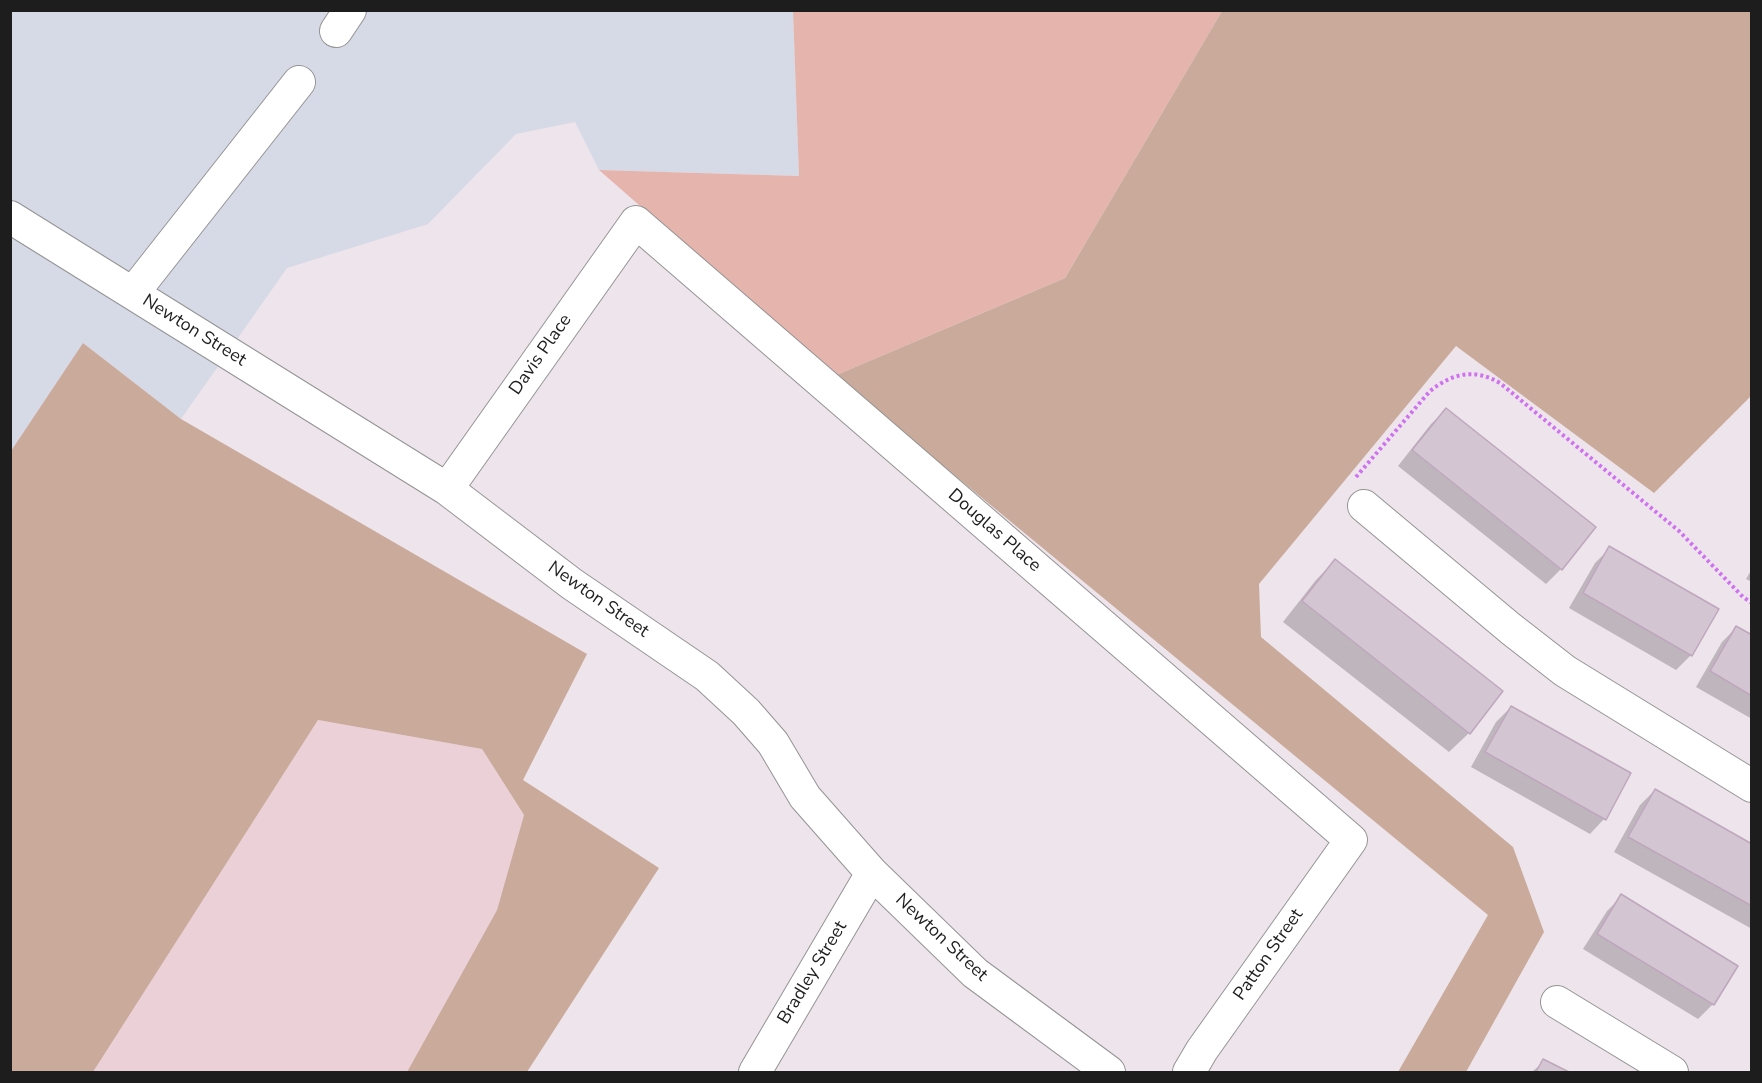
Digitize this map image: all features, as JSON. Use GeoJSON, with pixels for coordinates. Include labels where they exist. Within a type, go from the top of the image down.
{"type":"FeatureCollection","features":[{"type":"Feature","properties":{"kind":"street"},"geometry":{"type":"LineString","coordinates":[[133,293],[300,82]]}},
{"type":"Feature","properties":{"kind":"street","name":"Newton Street"},"geometry":{"type":"LineString","coordinates":[[10,217],[447,489],[572,584],[707,676],[746,712],[773,743],[805,797],[872,873],[975,973],[1109,1072]]}},
{"type":"Feature","properties":{"kind":"street","name":"Davis Place"},"geometry":{"type":"LineString","coordinates":[[447,489],[636,222]]}},
{"type":"Feature","properties":{"kind":"street","name":"Douglas Place"},"geometry":{"type":"LineString","coordinates":[[636,222],[1351,840]]}},
{"type":"Feature","properties":{"kind":"street"},"geometry":{"type":"LineString","coordinates":[[1364,506],[1565,671],[1752,786]]}},
{"type":"Feature","properties":{"kind":"street","name":"Patton Street"},"geometry":{"type":"LineString","coordinates":[[1189,1072],[1202,1050],[1351,840]]}},
{"type":"Feature","properties":{"kind":"street","name":"Bradley Street"},"geometry":{"type":"LineString","coordinates":[[754,1072],[872,873]]}},
{"type":"Feature","properties":{"kind":"street"},"geometry":{"type":"LineString","coordinates":[[1557,1002],[1672,1072]]}},
{"type":"Feature","properties":{"kind":"path"},"geometry":{"type":"LineString","coordinates":[[1364,506],[1346,489],[1430,391],[1456,376],[1480,374],[1500,383],[1679,531],[1743,597],[1752,603]]}},
{"type":"Feature","properties":{"kind":"shaded area"},"geometry":{"type":"Polygon","coordinates":[[[11,11],[793,11],[799,176],[599,170],[575,122],[516,134],[428,224],[287,268],[181,419],[83,343],[11,451],[11,11]]]}},
{"type":"Feature","properties":{"kind":"shaded area"},"geometry":{"type":"Polygon","coordinates":[[[793,11],[1222,11],[1065,278],[834,376],[599,170],[799,176],[793,11]]]}},
{"type":"Feature","properties":{"kind":"shaded area"},"geometry":{"type":"Polygon","coordinates":[[[1222,11],[1751,11],[1751,396],[1654,493],[1456,346],[1259,584],[1261,637],[1513,847],[1544,932],[1466,1072],[1398,1072],[1488,915],[834,376],[1065,278],[1222,11]]]}},
{"type":"Feature","properties":{"kind":"shaded area"},"geometry":{"type":"Polygon","coordinates":[[[83,343],[181,419],[587,654],[523,780],[659,868],[527,1072],[407,1072],[497,910],[524,815],[482,749],[318,720],[93,1072],[11,1072],[11,451],[83,343]]]}},
{"type":"Feature","properties":{"kind":"shaded area"},"geometry":{"type":"Polygon","coordinates":[[[318,720],[482,749],[524,815],[497,910],[407,1072],[93,1072],[318,720]]]}},
{"type":"Feature","properties":{"kind":"building"},"geometry":{"type":"Polygon","coordinates":[[[1446,408],[1596,527],[1562,570],[1412,450],[1446,408]]]}},
{"type":"Feature","properties":{"kind":"building"},"geometry":{"type":"Polygon","coordinates":[[[1609,546],[1719,609],[1692,656],[1583,593],[1609,546]]]}},
{"type":"Feature","properties":{"kind":"building"},"geometry":{"type":"Polygon","coordinates":[[[1335,559],[1503,691],[1470,734],[1302,601],[1335,559]]]}},
{"type":"Feature","properties":{"kind":"building"},"geometry":{"type":"Polygon","coordinates":[[[1736,626],[1752,635],[1752,696],[1710,671],[1736,626]]]}},
{"type":"Feature","properties":{"kind":"building"},"geometry":{"type":"Polygon","coordinates":[[[1511,706],[1631,773],[1606,820],[1485,752],[1511,706]]]}},
{"type":"Feature","properties":{"kind":"building"},"geometry":{"type":"Polygon","coordinates":[[[1655,789],[1752,844],[1752,906],[1628,837],[1655,789]]]}},
{"type":"Feature","properties":{"kind":"building"},"geometry":{"type":"Polygon","coordinates":[[[1621,894],[1738,966],[1714,1005],[1597,934],[1621,894]]]}},
{"type":"Feature","properties":{"kind":"building"},"geometry":{"type":"Polygon","coordinates":[[[1543,1059],[1569,1072],[1536,1072],[1543,1059]]]}}]}
